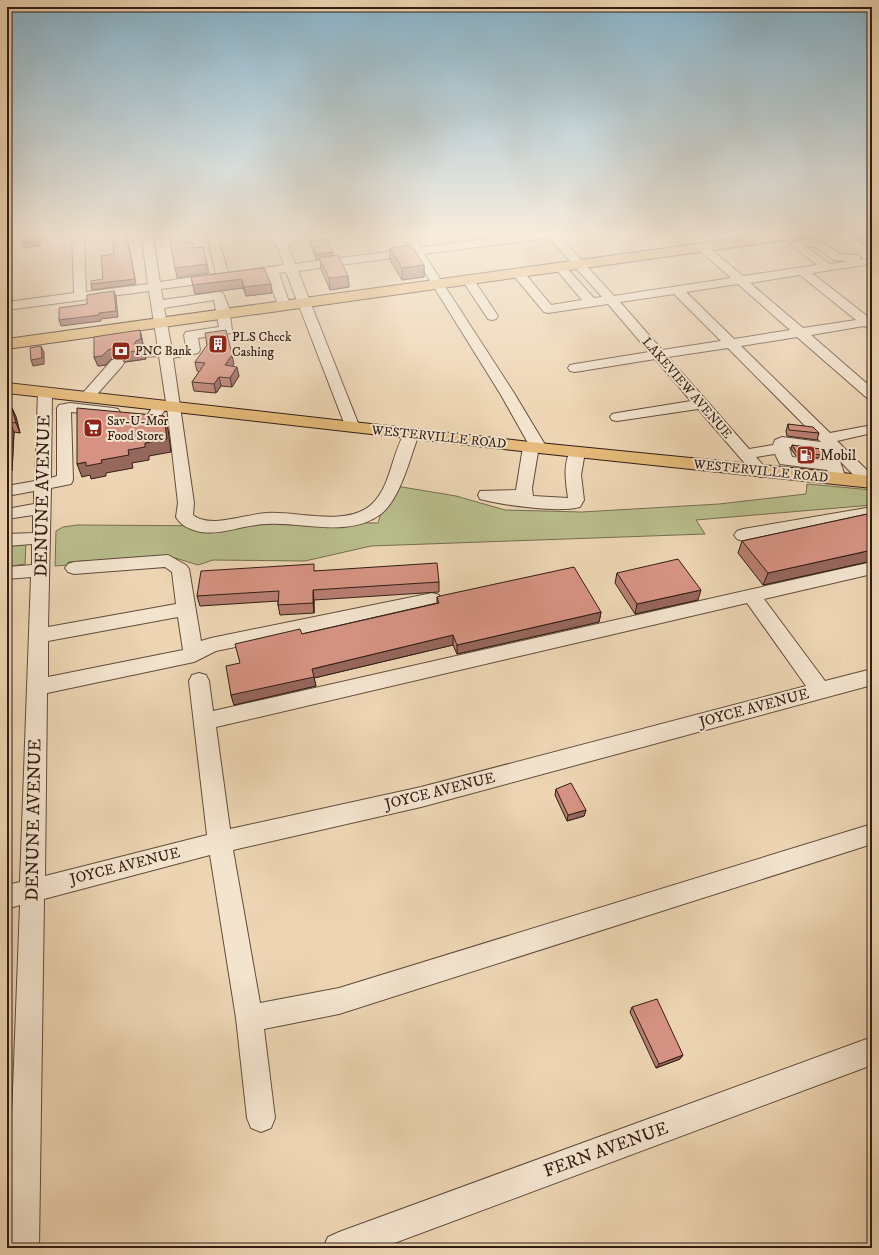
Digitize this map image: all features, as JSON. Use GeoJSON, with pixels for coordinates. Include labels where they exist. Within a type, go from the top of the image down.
{"type":"FeatureCollection","features":[{"type":"Feature","properties":{"kind":"main road"},"geometry":{"type":"LineString","coordinates":[[7,344],[381,292]]}},
{"type":"Feature","properties":{"kind":"main road","name":"WESTERVILLE ROAD"},"geometry":{"type":"LineString","coordinates":[[7,388],[87,397],[117,406],[166,412],[353,428],[761,472],[787,458],[831,465],[871,482]]}},
{"type":"Feature","properties":{"kind":"street"},"geometry":{"type":"LineString","coordinates":[[80,292],[80,296]]}},
{"type":"Feature","properties":{"kind":"street"},"geometry":{"type":"LineString","coordinates":[[7,306],[113,292]]}},
{"type":"Feature","properties":{"kind":"street"},"geometry":{"type":"LineString","coordinates":[[155,292],[165,353],[166,412],[186,503],[184,517],[189,523],[200,526],[220,526],[268,518],[302,522],[352,520],[358,518],[376,510],[387,494],[411,434]]}},
{"type":"Feature","properties":{"kind":"street"},"geometry":{"type":"LineString","coordinates":[[184,292],[186,301]]}},
{"type":"Feature","properties":{"kind":"street"},"geometry":{"type":"LineString","coordinates":[[279,292],[284,305]]}},
{"type":"Feature","properties":{"kind":"street"},"geometry":{"type":"LineString","coordinates":[[299,292],[353,428]]}},
{"type":"Feature","properties":{"kind":"street"},"geometry":{"type":"LineString","coordinates":[[442,292],[503,389],[507,393],[535,448],[524,488],[525,496],[486,495],[539,502],[574,504],[576,500],[573,475],[577,452]]}},
{"type":"Feature","properties":{"kind":"street"},"geometry":{"type":"LineString","coordinates":[[476,292],[492,316]]}},
{"type":"Feature","properties":{"kind":"street"},"geometry":{"type":"LineString","coordinates":[[533,292],[548,309],[667,292]]}},
{"type":"Feature","properties":{"kind":"street"},"geometry":{"type":"LineString","coordinates":[[581,292],[591,303]]}},
{"type":"Feature","properties":{"kind":"street","name":"LAKEVIEW AVENUE"},"geometry":{"type":"LineString","coordinates":[[603,292],[761,472]]}},
{"type":"Feature","properties":{"kind":"street"},"geometry":{"type":"LineString","coordinates":[[679,292],[871,482]]}},
{"type":"Feature","properties":{"kind":"street"},"geometry":{"type":"LineString","coordinates":[[753,292],[872,395]]}},
{"type":"Feature","properties":{"kind":"street"},"geometry":{"type":"LineString","coordinates":[[828,292],[869,324]]}},
{"type":"Feature","properties":{"kind":"street"},"geometry":{"type":"LineString","coordinates":[[145,354],[193,350],[191,335],[226,330],[224,313],[219,296],[157,305]]}},
{"type":"Feature","properties":{"kind":"street"},"geometry":{"type":"LineString","coordinates":[[575,368],[800,332],[869,324]]}},
{"type":"Feature","properties":{"kind":"street"},"geometry":{"type":"LineString","coordinates":[[87,397],[117,363]]}},
{"type":"Feature","properties":{"kind":"street","name":"DENUNE AVENUE"},"geometry":{"type":"LineString","coordinates":[[23,1248],[41,570],[40,538],[45,392]]}},
{"type":"Feature","properties":{"kind":"street"},"geometry":{"type":"LineString","coordinates":[[617,417],[701,404]]}},
{"type":"Feature","properties":{"kind":"street"},"geometry":{"type":"LineString","coordinates":[[7,491],[65,480],[64,408],[117,406]]}},
{"type":"Feature","properties":{"kind":"street"},"geometry":{"type":"LineString","coordinates":[[828,438],[872,429]]}},
{"type":"Feature","properties":{"kind":"street"},"geometry":{"type":"LineString","coordinates":[[787,458],[780,443],[782,442],[824,447],[828,449],[831,465]]}},
{"type":"Feature","properties":{"kind":"street"},"geometry":{"type":"LineString","coordinates":[[745,454],[787,458]]}},
{"type":"Feature","properties":{"kind":"street"},"geometry":{"type":"LineString","coordinates":[[7,514],[41,508]]}},
{"type":"Feature","properties":{"kind":"street"},"geometry":{"type":"LineString","coordinates":[[743,535],[872,512]]}},
{"type":"Feature","properties":{"kind":"street"},"geometry":{"type":"LineString","coordinates":[[7,540],[40,538]]}},
{"type":"Feature","properties":{"kind":"street"},"geometry":{"type":"LineString","coordinates":[[74,568],[168,561],[180,569],[194,655]]}},
{"type":"Feature","properties":{"kind":"street"},"geometry":{"type":"LineString","coordinates":[[205,721],[872,568]]}},
{"type":"Feature","properties":{"kind":"street"},"geometry":{"type":"LineString","coordinates":[[7,573],[41,570]]}},
{"type":"Feature","properties":{"kind":"street"},"geometry":{"type":"LineString","coordinates":[[750,595],[820,691]]}},
{"type":"Feature","properties":{"kind":"street"},"geometry":{"type":"LineString","coordinates":[[37,687],[194,655],[211,645],[432,600]]}},
{"type":"Feature","properties":{"kind":"street"},"geometry":{"type":"LineString","coordinates":[[39,636],[186,609]]}},
{"type":"Feature","properties":{"kind":"street","name":"JOYCE AVENUE"},"geometry":{"type":"LineString","coordinates":[[7,897],[220,842],[334,818],[421,797],[872,677]]}},
{"type":"Feature","properties":{"kind":"street"},"geometry":{"type":"LineString","coordinates":[[199,681],[220,842],[249,1018],[261,1118]]}},
{"type":"Feature","properties":{"kind":"street"},"geometry":{"type":"LineString","coordinates":[[249,1018],[339,1001],[872,834]]}},
{"type":"Feature","properties":{"kind":"street","name":"FERN AVENUE"},"geometry":{"type":"LineString","coordinates":[[339,1248],[872,1051]]}},
{"type":"Feature","properties":{"kind":"green space"},"geometry":{"type":"Polygon","coordinates":[[[807,484],[872,490],[872,505],[696,520],[705,534],[371,546],[305,561],[213,560],[198,565],[169,556],[68,562],[68,565],[55,566],[56,531],[63,527],[77,525],[230,526],[298,522],[378,523],[390,485],[456,496],[505,510],[582,512],[719,504],[806,494],[807,484]]]}},
{"type":"Feature","properties":{"kind":"green space"},"geometry":{"type":"Polygon","coordinates":[[[26,542],[25,564],[7,567],[7,543],[26,542]]]}},
{"type":"Feature","properties":{"kind":"building"},"geometry":{"type":"Polygon","coordinates":[[[114,292],[116,311],[99,313],[99,315],[59,320],[59,308],[87,304],[87,295],[114,292]]]}},
{"type":"Feature","properties":{"kind":"building"},"geometry":{"type":"Polygon","coordinates":[[[140,330],[141,339],[136,341],[134,345],[137,349],[143,350],[122,353],[119,349],[114,348],[108,350],[102,356],[94,357],[94,337],[140,330]]]}},
{"type":"Feature","properties":{"kind":"building"},"geometry":{"type":"Polygon","coordinates":[[[226,330],[232,355],[225,365],[237,367],[230,378],[219,377],[214,384],[192,382],[205,363],[195,362],[207,345],[205,333],[226,330]]]}},
{"type":"Feature","properties":{"kind":"building"},"geometry":{"type":"Polygon","coordinates":[[[41,346],[42,358],[31,360],[30,348],[41,346]]]}},
{"type":"Feature","properties":{"kind":"building"},"geometry":{"type":"Polygon","coordinates":[[[7,403],[12,408],[16,423],[10,422],[8,461],[7,461],[7,403]]]}},
{"type":"Feature","properties":{"kind":"building"},"geometry":{"type":"Polygon","coordinates":[[[77,408],[164,416],[167,439],[145,443],[145,447],[128,450],[129,455],[101,460],[102,463],[86,466],[86,462],[77,464],[77,408]]]}},
{"type":"Feature","properties":{"kind":"building"},"geometry":{"type":"Polygon","coordinates":[[[788,424],[813,427],[819,433],[789,430],[788,424]]]}},
{"type":"Feature","properties":{"kind":"building"},"geometry":{"type":"Polygon","coordinates":[[[792,445],[821,449],[822,455],[797,453],[792,445]]]}},
{"type":"Feature","properties":{"kind":"building"},"geometry":{"type":"Polygon","coordinates":[[[872,513],[872,550],[768,573],[742,541],[872,513]]]}},
{"type":"Feature","properties":{"kind":"building"},"geometry":{"type":"Polygon","coordinates":[[[678,559],[701,590],[637,604],[617,573],[678,559]]]}},
{"type":"Feature","properties":{"kind":"building"},"geometry":{"type":"Polygon","coordinates":[[[437,563],[439,582],[313,590],[313,603],[278,605],[279,591],[197,596],[201,571],[314,564],[314,571],[437,563]]]}},
{"type":"Feature","properties":{"kind":"building"},"geometry":{"type":"Polygon","coordinates":[[[574,567],[601,612],[457,645],[453,635],[312,669],[314,677],[231,695],[226,666],[240,663],[235,644],[300,629],[302,634],[439,603],[437,597],[440,596],[574,567]]]}},
{"type":"Feature","properties":{"kind":"building"},"geometry":{"type":"Polygon","coordinates":[[[571,783],[586,810],[568,815],[556,789],[571,783]]]}},
{"type":"Feature","properties":{"kind":"building"},"geometry":{"type":"Polygon","coordinates":[[[657,999],[683,1055],[659,1064],[632,1007],[657,999]]]}},
{"type":"Feature","properties":{"kind":"place","name":"PLS Check Cashing"},"geometry":{"type":"Point","coordinates":[218,344]}},
{"type":"Feature","properties":{"kind":"place","name":"PNC Bank"},"geometry":{"type":"Point","coordinates":[121,351]}},
{"type":"Feature","properties":{"kind":"place","name":"Sav-U-Mor Food Store"},"geometry":{"type":"Point","coordinates":[93,428]}},
{"type":"Feature","properties":{"kind":"place","name":"Mobil"},"geometry":{"type":"Point","coordinates":[806,455]}}]}
